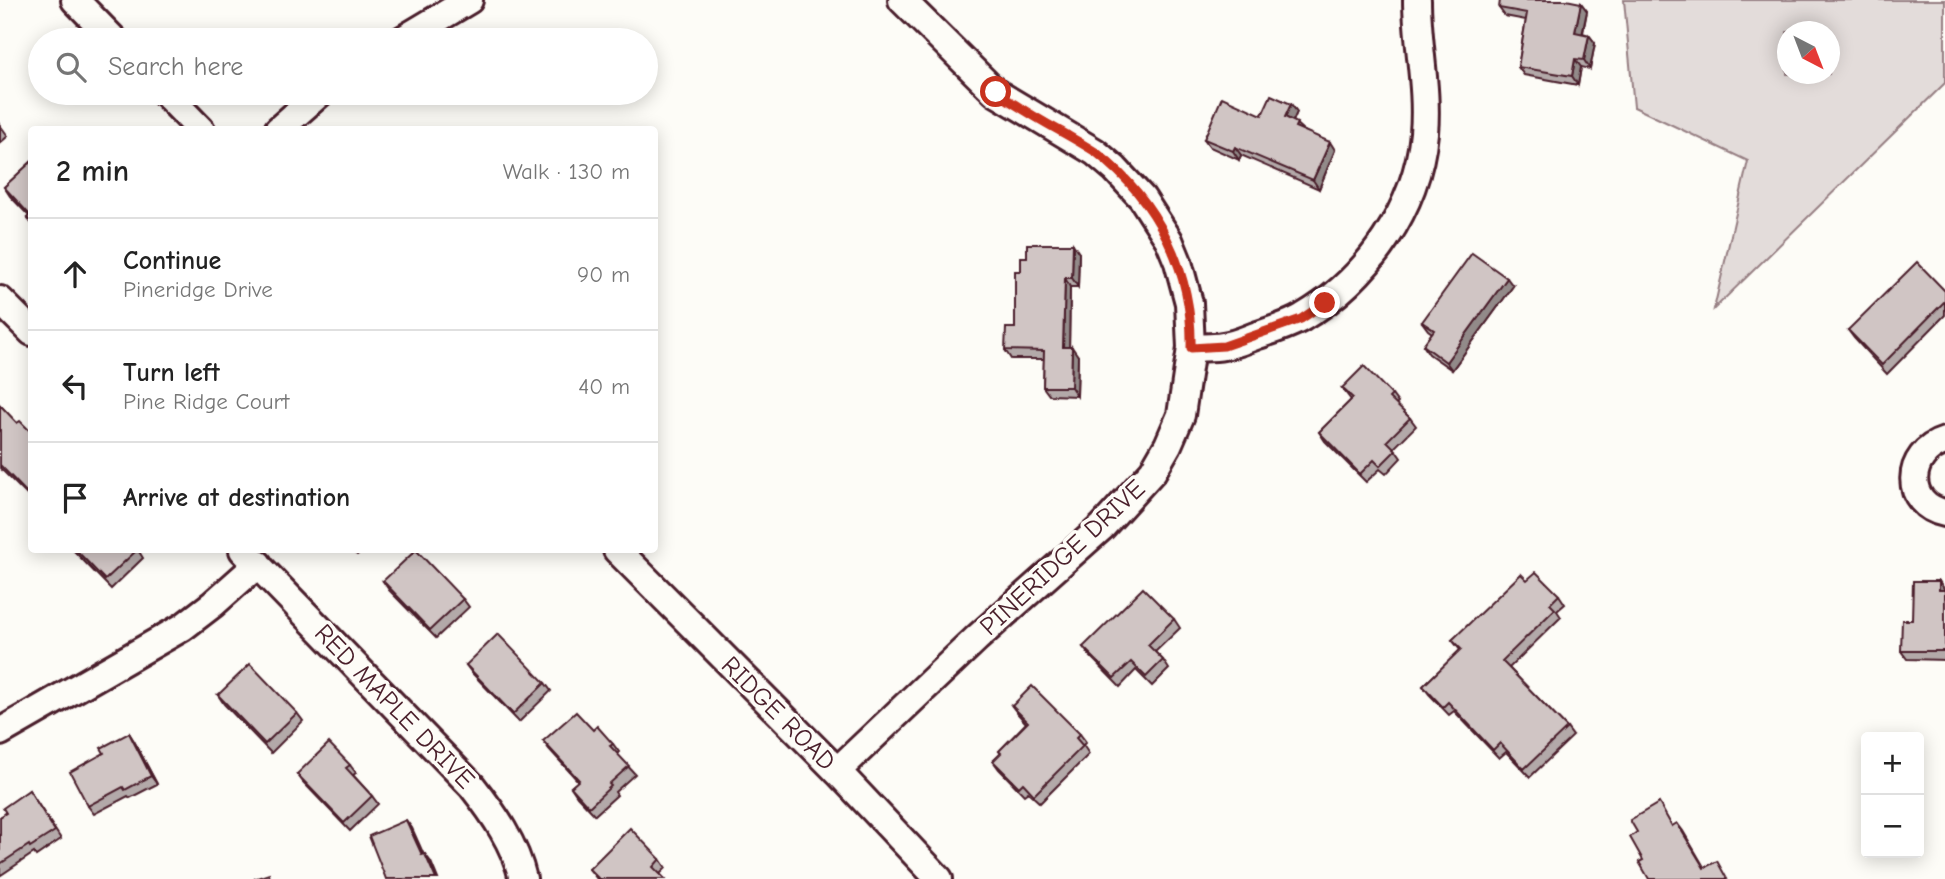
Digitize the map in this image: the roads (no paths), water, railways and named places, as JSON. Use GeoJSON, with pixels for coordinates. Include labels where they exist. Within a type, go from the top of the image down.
{"type":"FeatureCollection","features":[{"type":"Feature","properties":{"kind":"street"},"geometry":{"type":"LineString","coordinates":[[75,0],[102,28]]}},
{"type":"Feature","properties":{"kind":"street"},"geometry":{"type":"LineString","coordinates":[[422,28],[469,0]]}},
{"type":"Feature","properties":{"kind":"street","name":"PINERIDGE DRIVE"},"geometry":{"type":"LineString","coordinates":[[837,771],[977,638],[1102,527],[1153,471],[1181,415],[1191,348],[1189,303],[1178,262],[1169,240],[1142,198],[1095,152],[996,92],[902,0]]}},
{"type":"Feature","properties":{"kind":"street"},"geometry":{"type":"LineString","coordinates":[[1191,348],[1224,346],[1301,319],[1338,292],[1367,263],[1387,237],[1404,207],[1416,175],[1424,133],[1425,99],[1417,0]]}},
{"type":"Feature","properties":{"kind":"street"},"geometry":{"type":"LineString","coordinates":[[177,105],[197,126]]}},
{"type":"Feature","properties":{"kind":"street"},"geometry":{"type":"LineString","coordinates":[[283,126],[306,105]]}},
{"type":"Feature","properties":{"kind":"street"},"geometry":{"type":"LineString","coordinates":[[0,300],[28,328]]}},
{"type":"Feature","properties":{"kind":"street"},"geometry":{"type":"LineString","coordinates":[[1945,441],[1934,444],[1924,452],[1917,461],[1914,473],[1919,497],[1928,506],[1945,513]]}},
{"type":"Feature","properties":{"kind":"street","name":"RIDGE ROAD"},"geometry":{"type":"LineString","coordinates":[[620,553],[837,771],[939,879]]}},
{"type":"Feature","properties":{"kind":"street"},"geometry":{"type":"LineString","coordinates":[[0,732],[183,627],[214,604],[251,557]]}},
{"type":"Feature","properties":{"kind":"street","name":"RED MAPLE DRIVE"},"geometry":{"type":"LineString","coordinates":[[251,557],[472,786],[493,813],[510,842],[523,879]]}}]}
